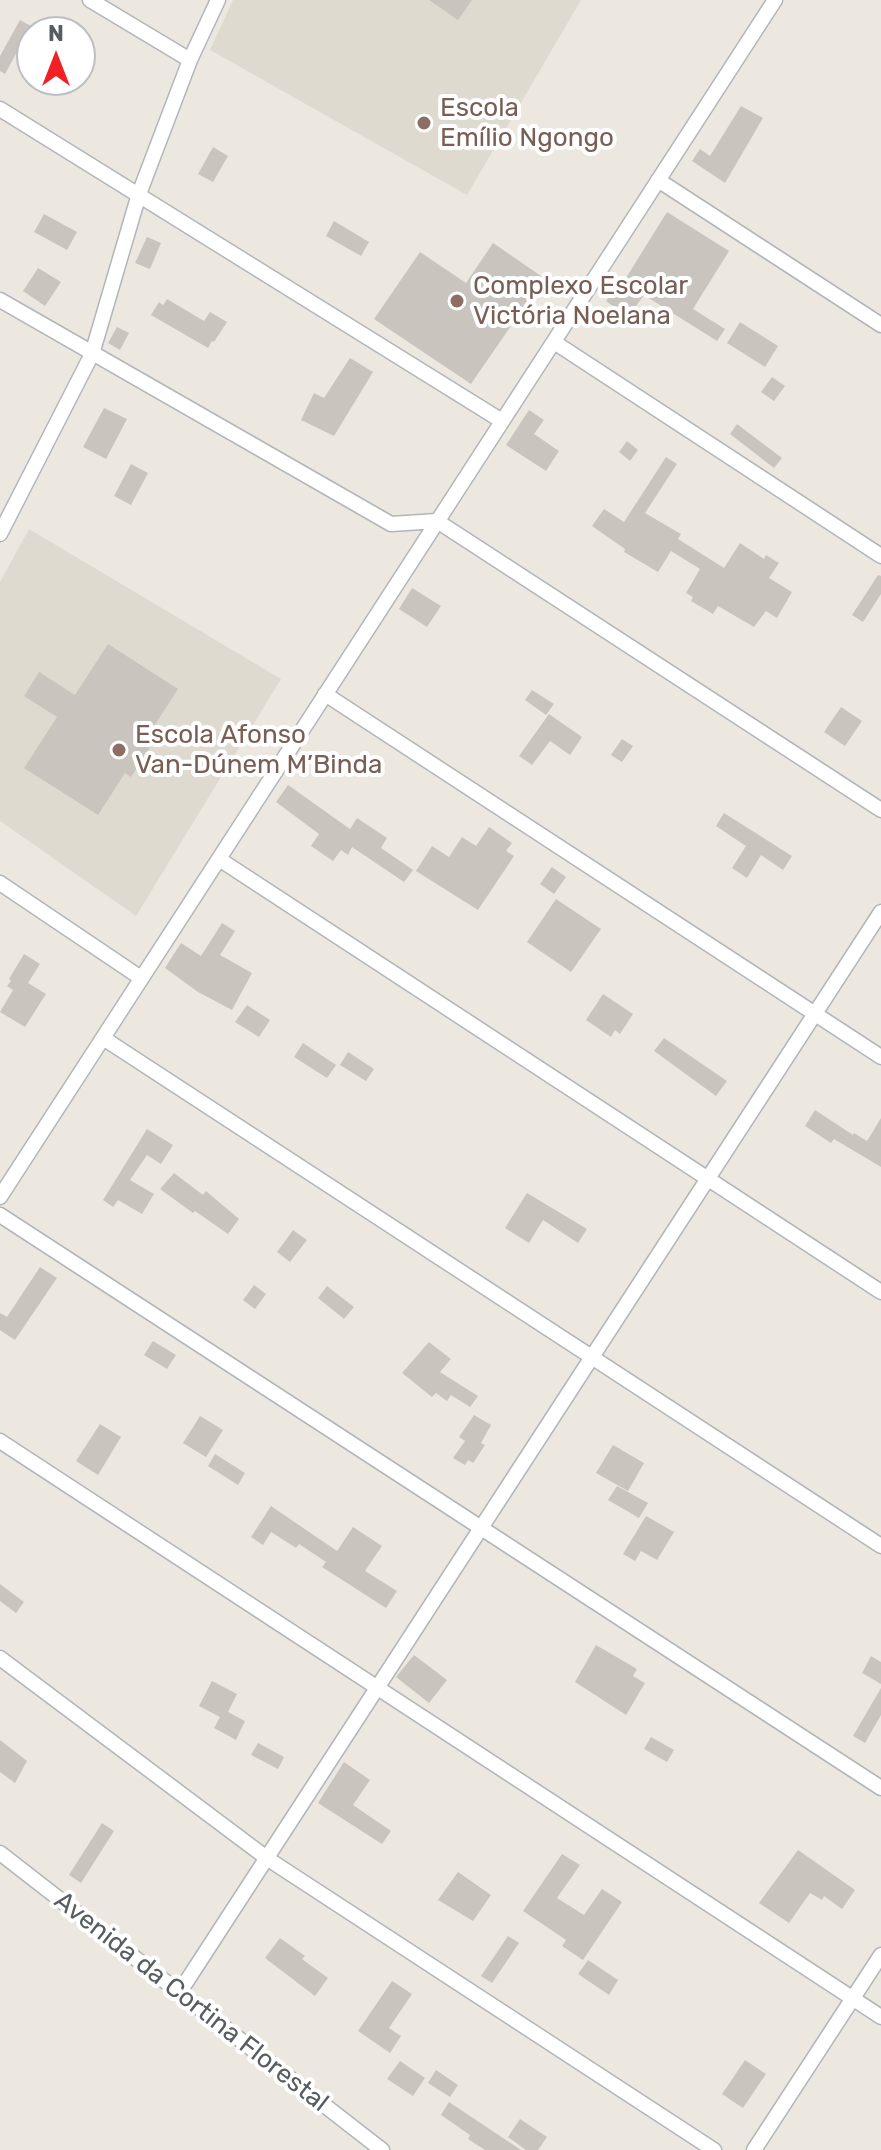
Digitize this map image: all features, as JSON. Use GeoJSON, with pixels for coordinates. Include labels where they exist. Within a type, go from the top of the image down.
{"type":"FeatureCollection","features":[{"type":"Feature","properties":{"kind":"street"},"geometry":{"type":"LineString","coordinates":[[90,0],[190,60]]}},
{"type":"Feature","properties":{"kind":"street"},"geometry":{"type":"LineString","coordinates":[[0,534],[92,354],[139,194],[190,60],[218,0]]}},
{"type":"Feature","properties":{"kind":"street"},"geometry":{"type":"LineString","coordinates":[[0,1197],[775,0]]}},
{"type":"Feature","properties":{"kind":"street"},"geometry":{"type":"LineString","coordinates":[[0,109],[502,421]]}},
{"type":"Feature","properties":{"kind":"street"},"geometry":{"type":"LineString","coordinates":[[658,180],[881,325]]}},
{"type":"Feature","properties":{"kind":"street"},"geometry":{"type":"LineString","coordinates":[[0,300],[391,524],[437,521],[881,810]]}},
{"type":"Feature","properties":{"kind":"street"},"geometry":{"type":"LineString","coordinates":[[554,342],[881,556]]}},
{"type":"Feature","properties":{"kind":"street"},"geometry":{"type":"LineString","coordinates":[[325,694],[881,1057]]}},
{"type":"Feature","properties":{"kind":"street"},"geometry":{"type":"LineString","coordinates":[[219,859],[881,1292]]}},
{"type":"Feature","properties":{"kind":"street"},"geometry":{"type":"LineString","coordinates":[[0,883],[141,978]]}},
{"type":"Feature","properties":{"kind":"street"},"geometry":{"type":"LineString","coordinates":[[179,1993],[881,912]]}},
{"type":"Feature","properties":{"kind":"street"},"geometry":{"type":"LineString","coordinates":[[103,1038],[881,1546]]}},
{"type":"Feature","properties":{"kind":"street"},"geometry":{"type":"LineString","coordinates":[[0,1215],[881,1788]]}},
{"type":"Feature","properties":{"kind":"street"},"geometry":{"type":"LineString","coordinates":[[0,1441],[881,2017]]}},
{"type":"Feature","properties":{"kind":"street"},"geometry":{"type":"LineString","coordinates":[[0,1658],[268,1859],[714,2150]]}},
{"type":"Feature","properties":{"kind":"street","name":"Avenida da Cortina Florestal"},"geometry":{"type":"LineString","coordinates":[[0,1853],[382,2150]]}},
{"type":"Feature","properties":{"kind":"street"},"geometry":{"type":"LineString","coordinates":[[754,2150],[881,1955]]}},
{"type":"Feature","properties":{"kind":"shaded area","name":"Escola Emílio Ngongo"},"geometry":{"type":"Polygon","coordinates":[[[233,0],[581,0],[467,195],[210,50],[233,0]]]}},
{"type":"Feature","properties":{"kind":"shaded area","name":"Escola Afonso Van-Dúnem M’Binda"},"geometry":{"type":"Polygon","coordinates":[[[29,529],[281,679],[136,916],[0,821],[0,582],[29,529]]]}},
{"type":"Feature","properties":{"kind":"building"},"geometry":{"type":"Polygon","coordinates":[[[429,0],[472,0],[458,20],[429,0]]]}},
{"type":"Feature","properties":{"kind":"building"},"geometry":{"type":"Polygon","coordinates":[[[16,27],[16,54],[5,74],[0,71],[0,56],[16,27]]]}},
{"type":"Feature","properties":{"kind":"building"},"geometry":{"type":"Polygon","coordinates":[[[741,106],[763,118],[725,183],[692,161],[700,149],[710,156],[741,106]]]}},
{"type":"Feature","properties":{"kind":"building"},"geometry":{"type":"Polygon","coordinates":[[[213,147],[228,156],[213,182],[198,174],[213,147]]]}},
{"type":"Feature","properties":{"kind":"building"},"geometry":{"type":"Polygon","coordinates":[[[667,212],[729,251],[693,309],[725,329],[717,341],[644,295],[628,317],[606,301],[618,284],[621,286],[667,212]]]}},
{"type":"Feature","properties":{"kind":"building"},"geometry":{"type":"Polygon","coordinates":[[[44,214],[77,232],[67,250],[34,232],[44,214]]]}},
{"type":"Feature","properties":{"kind":"building"},"geometry":{"type":"Polygon","coordinates":[[[334,221],[369,242],[361,256],[326,236],[334,221]]]}},
{"type":"Feature","properties":{"kind":"building"},"geometry":{"type":"Polygon","coordinates":[[[147,237],[161,243],[150,269],[135,263],[147,237]]]}},
{"type":"Feature","properties":{"kind":"building","name":"Complexo Escolar Victória Noelana"},"geometry":{"type":"Polygon","coordinates":[[[493,243],[544,278],[471,384],[374,319],[420,252],[466,283],[493,243]]]}},
{"type":"Feature","properties":{"kind":"building"},"geometry":{"type":"Polygon","coordinates":[[[38,268],[61,282],[45,306],[23,291],[38,268]]]}},
{"type":"Feature","properties":{"kind":"building"},"geometry":{"type":"Polygon","coordinates":[[[167,299],[204,321],[210,312],[227,322],[208,348],[151,315],[159,302],[163,305],[167,299]]]}},
{"type":"Feature","properties":{"kind":"building"},"geometry":{"type":"Polygon","coordinates":[[[740,322],[778,346],[765,367],[727,343],[740,322]]]}},
{"type":"Feature","properties":{"kind":"building"},"geometry":{"type":"Polygon","coordinates":[[[117,327],[129,333],[120,350],[108,343],[117,327]]]}},
{"type":"Feature","properties":{"kind":"building"},"geometry":{"type":"Polygon","coordinates":[[[350,358],[373,372],[334,436],[301,420],[314,393],[324,398],[350,358]]]}},
{"type":"Feature","properties":{"kind":"building"},"geometry":{"type":"Polygon","coordinates":[[[772,377],[785,386],[774,401],[761,392],[772,377]]]}},
{"type":"Feature","properties":{"kind":"building"},"geometry":{"type":"Polygon","coordinates":[[[104,408],[127,419],[106,459],[83,447],[104,408]]]}},
{"type":"Feature","properties":{"kind":"building"},"geometry":{"type":"Polygon","coordinates":[[[529,410],[544,420],[534,434],[559,451],[546,471],[506,445],[529,410]]]}},
{"type":"Feature","properties":{"kind":"building"},"geometry":{"type":"Polygon","coordinates":[[[737,424],[782,458],[774,468],[730,434],[737,424]]]}},
{"type":"Feature","properties":{"kind":"building"},"geometry":{"type":"Polygon","coordinates":[[[627,441],[638,450],[630,461],[619,452],[627,441]]]}},
{"type":"Feature","properties":{"kind":"building"},"geometry":{"type":"Polygon","coordinates":[[[666,457],[677,464],[645,513],[681,534],[678,539],[724,568],[740,543],[764,559],[766,555],[779,563],[769,578],[792,592],[777,618],[766,611],[754,627],[718,606],[713,614],[691,601],[693,597],[686,593],[700,569],[671,551],[658,572],[624,552],[625,549],[592,526],[604,509],[624,522],[666,457]]]}},
{"type":"Feature","properties":{"kind":"building"},"geometry":{"type":"Polygon","coordinates":[[[131,464],[148,473],[131,505],[114,496],[131,464]]]}},
{"type":"Feature","properties":{"kind":"building"},"geometry":{"type":"Polygon","coordinates":[[[878,575],[881,576],[881,594],[863,622],[852,615],[878,575]]]}},
{"type":"Feature","properties":{"kind":"building"},"geometry":{"type":"Polygon","coordinates":[[[412,588],[441,606],[427,627],[399,609],[412,588]]]}},
{"type":"Feature","properties":{"kind":"building"},"geometry":{"type":"Polygon","coordinates":[[[108,644],[178,689],[154,726],[161,730],[131,777],[125,773],[98,815],[24,768],[57,717],[24,696],[39,672],[75,695],[108,644]]]}},
{"type":"Feature","properties":{"kind":"building"},"geometry":{"type":"Polygon","coordinates":[[[532,690],[554,704],[546,715],[525,700],[532,690]]]}},
{"type":"Feature","properties":{"kind":"building"},"geometry":{"type":"Polygon","coordinates":[[[841,707],[862,721],[845,746],[824,732],[841,707]]]}},
{"type":"Feature","properties":{"kind":"building"},"geometry":{"type":"Polygon","coordinates":[[[549,714],[582,737],[570,755],[550,741],[532,765],[519,756],[549,714]]]}},
{"type":"Feature","properties":{"kind":"building"},"geometry":{"type":"Polygon","coordinates":[[[622,739],[633,746],[622,762],[611,755],[622,739]]]}},
{"type":"Feature","properties":{"kind":"building"},"geometry":{"type":"Polygon","coordinates":[[[288,785],[350,829],[357,818],[387,838],[381,848],[413,870],[404,882],[352,847],[348,855],[341,850],[333,861],[311,846],[319,834],[276,802],[288,785]]]}},
{"type":"Feature","properties":{"kind":"building"},"geometry":{"type":"Polygon","coordinates":[[[724,813],[792,856],[783,870],[761,855],[747,878],[732,868],[746,846],[716,826],[724,813]]]}},
{"type":"Feature","properties":{"kind":"building"},"geometry":{"type":"Polygon","coordinates":[[[489,827],[512,843],[506,851],[514,856],[478,910],[416,871],[432,846],[449,857],[462,837],[476,846],[489,827]]]}},
{"type":"Feature","properties":{"kind":"building"},"geometry":{"type":"Polygon","coordinates":[[[552,867],[566,877],[554,894],[540,884],[552,867]]]}},
{"type":"Feature","properties":{"kind":"building"},"geometry":{"type":"Polygon","coordinates":[[[556,899],[601,929],[571,972],[527,942],[556,899]]]}},
{"type":"Feature","properties":{"kind":"building"},"geometry":{"type":"Polygon","coordinates":[[[222,923],[235,931],[220,955],[252,973],[232,1010],[198,992],[165,968],[181,943],[201,956],[222,923]]]}},
{"type":"Feature","properties":{"kind":"building"},"geometry":{"type":"Polygon","coordinates":[[[24,954],[40,964],[28,983],[46,994],[25,1027],[0,1012],[13,990],[7,986],[11,981],[9,979],[24,954]]]}},
{"type":"Feature","properties":{"kind":"building"},"geometry":{"type":"Polygon","coordinates":[[[603,994],[633,1014],[620,1034],[615,1030],[611,1037],[586,1020],[603,994]]]}},
{"type":"Feature","properties":{"kind":"building"},"geometry":{"type":"Polygon","coordinates":[[[247,1005],[270,1020],[259,1037],[235,1022],[247,1005]]]}},
{"type":"Feature","properties":{"kind":"building"},"geometry":{"type":"Polygon","coordinates":[[[664,1038],[727,1081],[716,1096],[654,1051],[664,1038]]]}},
{"type":"Feature","properties":{"kind":"building"},"geometry":{"type":"Polygon","coordinates":[[[303,1043],[336,1065],[327,1078],[294,1057],[303,1043]]]}},
{"type":"Feature","properties":{"kind":"building"},"geometry":{"type":"Polygon","coordinates":[[[348,1052],[374,1069],[366,1081],[340,1065],[348,1052]]]}},
{"type":"Feature","properties":{"kind":"building"},"geometry":{"type":"Polygon","coordinates":[[[815,1110],[867,1141],[881,1118],[881,1167],[834,1139],[831,1143],[805,1126],[815,1110]]]}},
{"type":"Feature","properties":{"kind":"building"},"geometry":{"type":"Polygon","coordinates":[[[147,1129],[173,1145],[161,1164],[147,1155],[130,1180],[154,1194],[142,1214],[118,1200],[113,1207],[103,1200],[147,1129]]]}},
{"type":"Feature","properties":{"kind":"building"},"geometry":{"type":"Polygon","coordinates":[[[174,1173],[203,1195],[206,1191],[239,1219],[228,1234],[160,1189],[174,1173]]]}},
{"type":"Feature","properties":{"kind":"building"},"geometry":{"type":"Polygon","coordinates":[[[527,1193],[587,1229],[578,1243],[543,1220],[529,1243],[505,1228],[527,1193]]]}},
{"type":"Feature","properties":{"kind":"building"},"geometry":{"type":"Polygon","coordinates":[[[293,1230],[307,1240],[290,1262],[277,1252],[293,1230]]]}},
{"type":"Feature","properties":{"kind":"building"},"geometry":{"type":"Polygon","coordinates":[[[40,1267],[57,1278],[15,1340],[0,1330],[0,1313],[7,1317],[40,1267]]]}},
{"type":"Feature","properties":{"kind":"building"},"geometry":{"type":"Polygon","coordinates":[[[254,1285],[266,1294],[255,1309],[243,1300],[254,1285]]]}},
{"type":"Feature","properties":{"kind":"building"},"geometry":{"type":"Polygon","coordinates":[[[327,1286],[354,1307],[344,1319],[318,1298],[327,1286]]]}},
{"type":"Feature","properties":{"kind":"building"},"geometry":{"type":"Polygon","coordinates":[[[153,1341],[176,1355],[167,1369],[144,1355],[153,1341]]]}},
{"type":"Feature","properties":{"kind":"building"},"geometry":{"type":"Polygon","coordinates":[[[429,1342],[451,1359],[440,1372],[478,1396],[470,1407],[451,1395],[447,1401],[436,1393],[432,1397],[402,1373],[429,1342]]]}},
{"type":"Feature","properties":{"kind":"building"},"geometry":{"type":"Polygon","coordinates":[[[474,1415],[491,1425],[481,1443],[485,1445],[473,1463],[468,1460],[465,1465],[453,1458],[465,1441],[459,1437],[474,1415]]]}},
{"type":"Feature","properties":{"kind":"building"},"geometry":{"type":"Polygon","coordinates":[[[200,1416],[223,1430],[206,1457],[183,1443],[200,1416]]]}},
{"type":"Feature","properties":{"kind":"building"},"geometry":{"type":"Polygon","coordinates":[[[100,1424],[121,1437],[98,1475],[76,1461],[100,1424]]]}},
{"type":"Feature","properties":{"kind":"building"},"geometry":{"type":"Polygon","coordinates":[[[613,1445],[644,1463],[628,1491],[596,1473],[613,1445]]]}},
{"type":"Feature","properties":{"kind":"building"},"geometry":{"type":"Polygon","coordinates":[[[215,1454],[245,1473],[238,1485],[208,1466],[215,1454]]]}},
{"type":"Feature","properties":{"kind":"building"},"geometry":{"type":"Polygon","coordinates":[[[617,1486],[648,1503],[639,1518],[608,1500],[617,1486]]]}},
{"type":"Feature","properties":{"kind":"building"},"geometry":{"type":"Polygon","coordinates":[[[271,1506],[337,1551],[353,1527],[382,1546],[365,1571],[397,1591],[386,1608],[322,1567],[326,1562],[299,1544],[296,1548],[271,1532],[263,1545],[251,1537],[271,1506]]]}},
{"type":"Feature","properties":{"kind":"building"},"geometry":{"type":"Polygon","coordinates":[[[646,1516],[674,1532],[657,1560],[641,1551],[635,1561],[623,1554],[646,1516]]]}},
{"type":"Feature","properties":{"kind":"building"},"geometry":{"type":"Polygon","coordinates":[[[0,1584],[24,1602],[16,1613],[0,1601],[0,1584]]]}},
{"type":"Feature","properties":{"kind":"building"},"geometry":{"type":"Polygon","coordinates":[[[596,1645],[637,1669],[633,1676],[645,1683],[626,1715],[575,1682],[596,1645]]]}},
{"type":"Feature","properties":{"kind":"building"},"geometry":{"type":"Polygon","coordinates":[[[414,1655],[447,1680],[429,1703],[396,1677],[414,1655]]]}},
{"type":"Feature","properties":{"kind":"building"},"geometry":{"type":"Polygon","coordinates":[[[871,1656],[881,1662],[881,1684],[862,1673],[871,1656]]]}},
{"type":"Feature","properties":{"kind":"building"},"geometry":{"type":"Polygon","coordinates":[[[212,1681],[237,1694],[228,1712],[245,1721],[236,1740],[214,1728],[220,1717],[199,1706],[212,1681]]]}},
{"type":"Feature","properties":{"kind":"building"},"geometry":{"type":"Polygon","coordinates":[[[881,1688],[881,1715],[865,1743],[853,1736],[881,1688]]]}},
{"type":"Feature","properties":{"kind":"building"},"geometry":{"type":"Polygon","coordinates":[[[651,1737],[674,1750],[667,1762],[644,1749],[651,1737]]]}},
{"type":"Feature","properties":{"kind":"building"},"geometry":{"type":"Polygon","coordinates":[[[0,1740],[27,1761],[15,1783],[0,1772],[0,1740]]]}},
{"type":"Feature","properties":{"kind":"building"},"geometry":{"type":"Polygon","coordinates":[[[258,1743],[284,1757],[278,1769],[251,1755],[258,1743]]]}},
{"type":"Feature","properties":{"kind":"building"},"geometry":{"type":"Polygon","coordinates":[[[344,1762],[370,1780],[353,1805],[391,1831],[382,1844],[318,1803],[344,1762]]]}},
{"type":"Feature","properties":{"kind":"building"},"geometry":{"type":"Polygon","coordinates":[[[102,1823],[114,1831],[81,1883],[69,1875],[102,1823]]]}},
{"type":"Feature","properties":{"kind":"building"},"geometry":{"type":"Polygon","coordinates":[[[798,1850],[855,1890],[842,1909],[824,1896],[822,1900],[810,1893],[789,1923],[759,1903],[798,1850]]]}},
{"type":"Feature","properties":{"kind":"building"},"geometry":{"type":"Polygon","coordinates":[[[562,1854],[580,1865],[557,1898],[584,1915],[602,1889],[622,1902],[583,1960],[562,1946],[566,1940],[523,1911],[562,1854]]]}},
{"type":"Feature","properties":{"kind":"building"},"geometry":{"type":"Polygon","coordinates":[[[458,1872],[491,1895],[473,1921],[438,1900],[458,1872]]]}},
{"type":"Feature","properties":{"kind":"building"},"geometry":{"type":"Polygon","coordinates":[[[508,1936],[519,1943],[492,1983],[481,1976],[508,1936]]]}},
{"type":"Feature","properties":{"kind":"building"},"geometry":{"type":"Polygon","coordinates":[[[280,1938],[328,1978],[315,1996],[265,1958],[280,1938]]]}},
{"type":"Feature","properties":{"kind":"building"},"geometry":{"type":"Polygon","coordinates":[[[588,1960],[618,1980],[609,1995],[578,1974],[588,1960]]]}},
{"type":"Feature","properties":{"kind":"building"},"geometry":{"type":"Polygon","coordinates":[[[392,1981],[412,1994],[389,2028],[401,2036],[390,2053],[358,2031],[392,1981]]]}},
{"type":"Feature","properties":{"kind":"building"},"geometry":{"type":"Polygon","coordinates":[[[745,2060],[766,2074],[743,2108],[722,2094],[745,2060]]]}},
{"type":"Feature","properties":{"kind":"building"},"geometry":{"type":"Polygon","coordinates":[[[400,2061],[425,2078],[413,2096],[387,2079],[400,2061]]]}},
{"type":"Feature","properties":{"kind":"building"},"geometry":{"type":"Polygon","coordinates":[[[436,2070],[458,2085],[450,2097],[428,2083],[436,2070]]]}},
{"type":"Feature","properties":{"kind":"building"},"geometry":{"type":"Polygon","coordinates":[[[449,2102],[521,2150],[485,2150],[468,2139],[470,2135],[441,2115],[449,2102]]]}},
{"type":"Feature","properties":{"kind":"building"},"geometry":{"type":"Polygon","coordinates":[[[520,2119],[547,2137],[538,2150],[526,2150],[508,2137],[520,2119]]]}},
{"type":"Feature","properties":{"kind":"place","name":"Escola Emílio Ngongo"},"geometry":{"type":"Point","coordinates":[424,123]}},
{"type":"Feature","properties":{"kind":"place","name":"Complexo Escolar Victória Noelana"},"geometry":{"type":"Point","coordinates":[457,301]}},
{"type":"Feature","properties":{"kind":"place","name":"Escola Afonso Van-Dúnem M’Binda"},"geometry":{"type":"Point","coordinates":[119,750]}}]}
